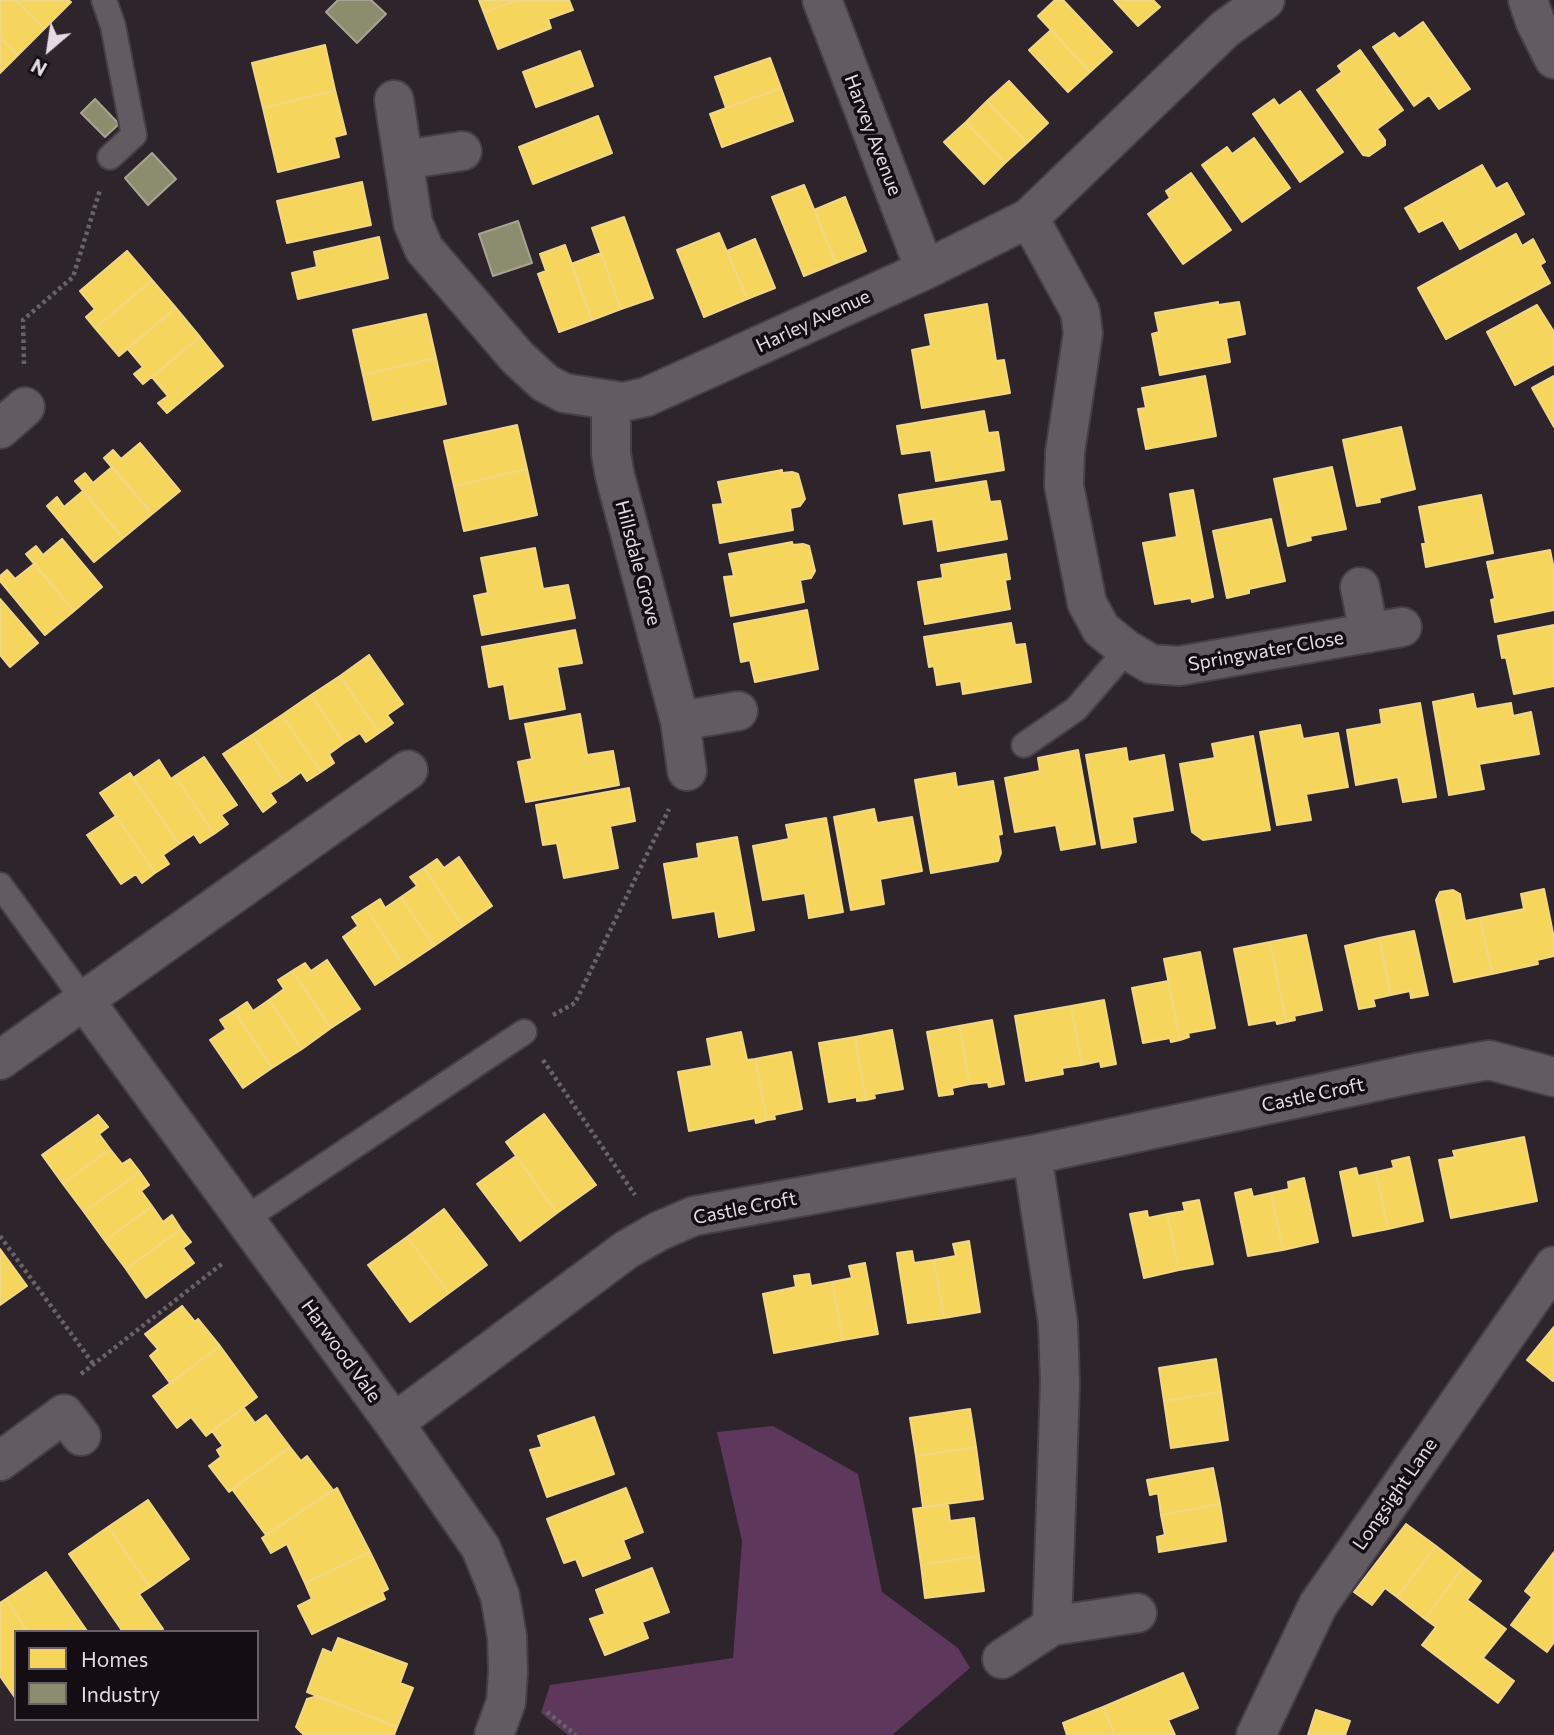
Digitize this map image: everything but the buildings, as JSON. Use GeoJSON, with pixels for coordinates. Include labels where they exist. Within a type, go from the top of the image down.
{"type":"FeatureCollection","features":[{"type":"Feature","properties":{"kind":"street","name":"Harvey Avenue"},"geometry":{"type":"LineString","coordinates":[[822,0],[925,270]]}},
{"type":"Feature","properties":{"kind":"street","name":"Harley Avenue"},"geometry":{"type":"LineString","coordinates":[[394,100],[413,223],[424,249],[517,357],[545,383],[564,393],[623,402],[646,397],[925,270],[1029,218],[1225,29],[1265,0]]}},
{"type":"Feature","properties":{"kind":"street"},"geometry":{"type":"LineString","coordinates":[[1528,0],[1535,22],[1554,59]]}},
{"type":"Feature","properties":{"kind":"street"},"geometry":{"type":"LineString","coordinates":[[403,160],[462,151]]}},
{"type":"Feature","properties":{"kind":"street","name":"Springwater Close"},"geometry":{"type":"LineString","coordinates":[[1029,218],[1080,312],[1083,333],[1065,452],[1064,485],[1087,603],[1101,629],[1127,650],[1151,664],[1179,666],[1386,630],[1360,587]]}},
{"type":"Feature","properties":{"kind":"street","name":"Hillsdale Grove"},"geometry":{"type":"LineString","coordinates":[[611,401],[611,454],[615,476],[680,721],[687,771]]}},
{"type":"Feature","properties":{"kind":"street"},"geometry":{"type":"LineString","coordinates":[[680,721],[738,711]]}},
{"type":"Feature","properties":{"kind":"street"},"geometry":{"type":"LineString","coordinates":[[0,1060],[84,1000],[372,816],[408,770]]}},
{"type":"Feature","properties":{"kind":"street","name":"Harwood Vale"},"geometry":{"type":"LineString","coordinates":[[84,1000],[394,1423],[481,1548],[500,1596],[506,1637],[506,1702],[494,1735]]}},
{"type":"Feature","properties":{"kind":"street","name":"Castle Croft"},"geometry":{"type":"LineString","coordinates":[[394,1423],[626,1250],[659,1231],[694,1216],[1032,1155],[1416,1073],[1489,1060],[1554,1077]]}},
{"type":"Feature","properties":{"kind":"street"},"geometry":{"type":"LineString","coordinates":[[1032,1155],[1058,1323],[1060,1384],[1052,1626]]}},
{"type":"Feature","properties":{"kind":"street","name":"Longsight Lane"},"geometry":{"type":"LineString","coordinates":[[1256,1735],[1318,1605],[1554,1266]]}},
{"type":"Feature","properties":{"kind":"street"},"geometry":{"type":"LineString","coordinates":[[0,1461],[73,1425]]}},
{"type":"Feature","properties":{"kind":"street"},"geometry":{"type":"LineString","coordinates":[[1002,1659],[1052,1626],[1137,1614]]}},
{"type":"Feature","properties":{"kind":"lane"},"geometry":{"type":"LineString","coordinates":[[104,0],[113,26],[134,135],[110,157]]}},
{"type":"Feature","properties":{"kind":"lane"},"geometry":{"type":"LineString","coordinates":[[1024,745],[1076,709],[1127,650]]}},
{"type":"Feature","properties":{"kind":"lane","name":"Harwood Vale"},"geometry":{"type":"LineString","coordinates":[[0,885],[84,1000]]}},
{"type":"Feature","properties":{"kind":"lane"},"geometry":{"type":"LineString","coordinates":[[251,1228],[524,1032]]}},
{"type":"Feature","properties":{"kind":"path"},"geometry":{"type":"LineString","coordinates":[[12,418],[23,320],[73,277],[110,157]]}},
{"type":"Feature","properties":{"kind":"path"},"geometry":{"type":"LineString","coordinates":[[659,1231],[524,1032],[575,1003],[687,771]]}},
{"type":"Feature","properties":{"kind":"path"},"geometry":{"type":"LineString","coordinates":[[73,1425],[70,1382],[94,1366],[251,1228]]}},
{"type":"Feature","properties":{"kind":"path"},"geometry":{"type":"LineString","coordinates":[[0,1236],[94,1366]]}},
{"type":"Feature","properties":{"kind":"shaded area"},"geometry":{"type":"Polygon","coordinates":[[[773,1426],[858,1474],[882,1592],[958,1648],[970,1668],[892,1735],[568,1735],[541,1713],[550,1685],[733,1658],[742,1541],[717,1432],[773,1426]]]}}]}
